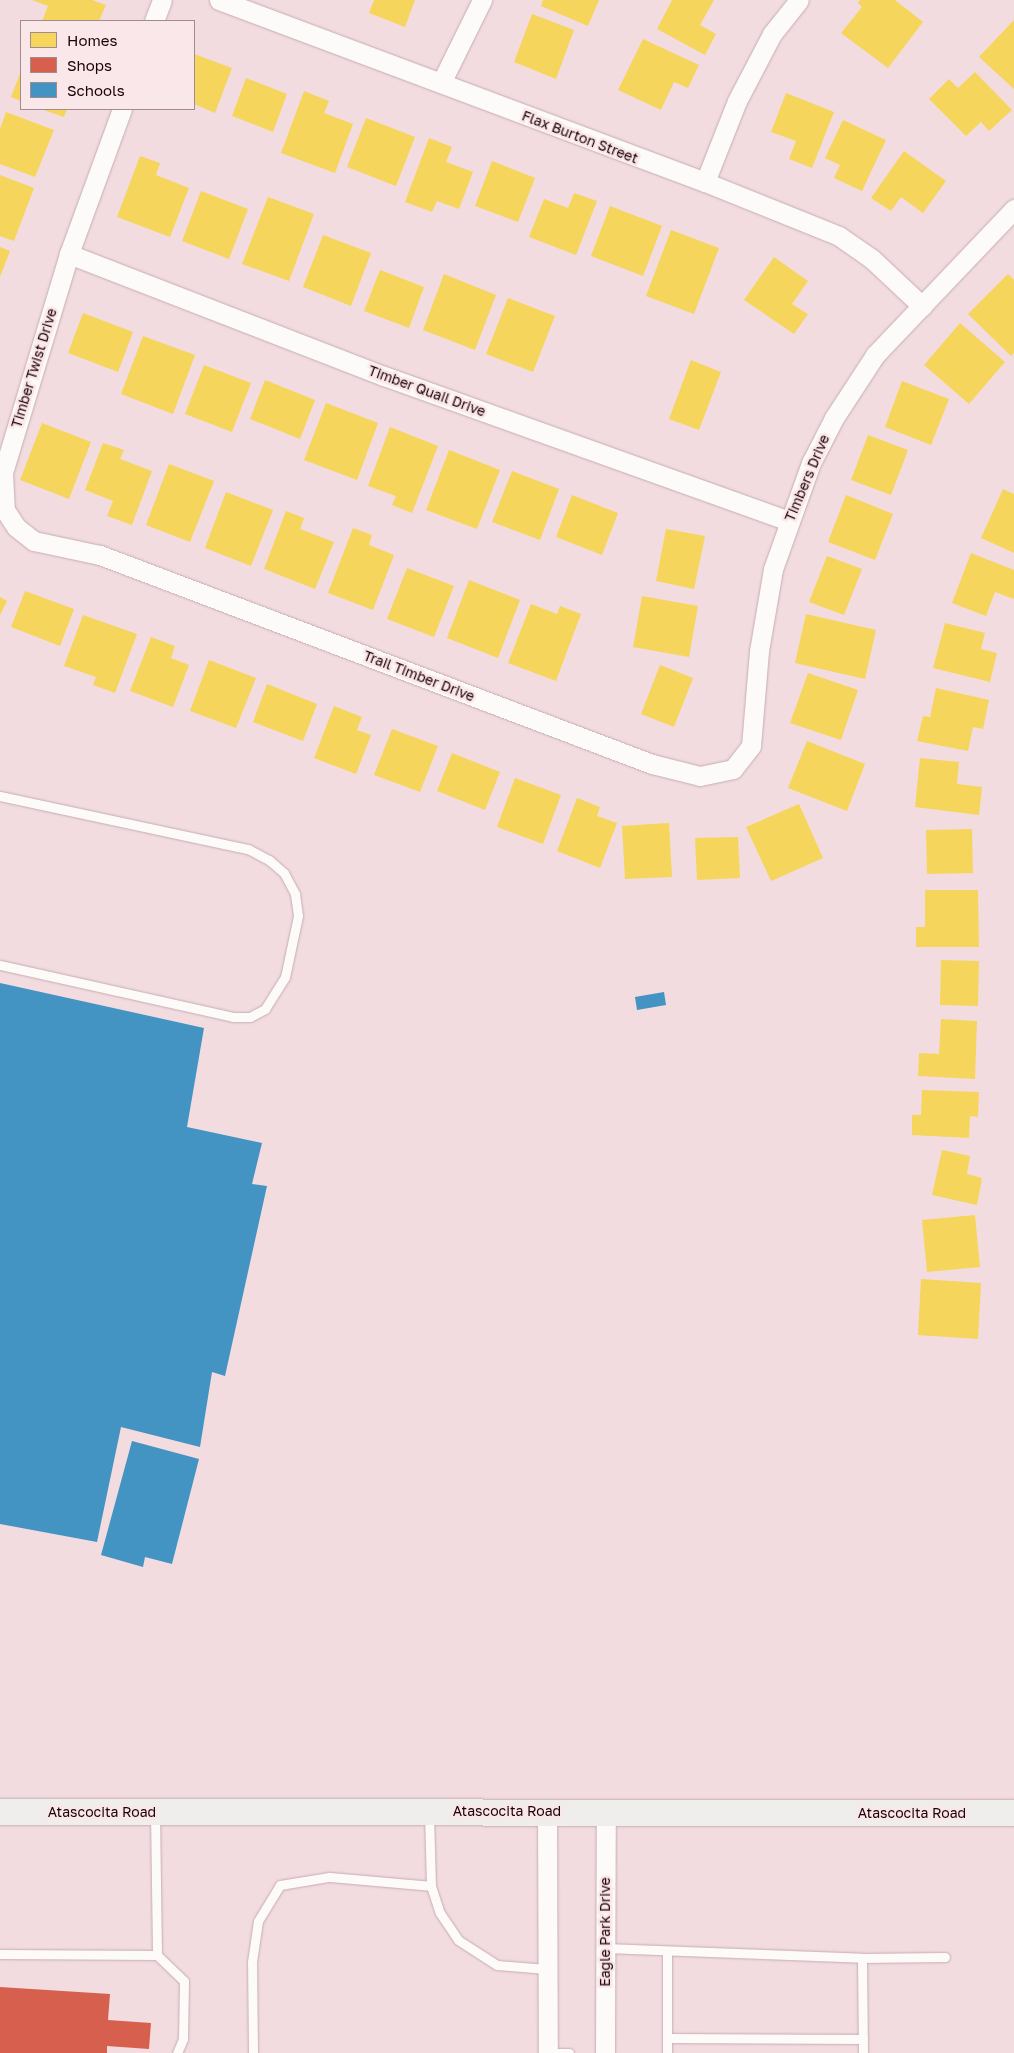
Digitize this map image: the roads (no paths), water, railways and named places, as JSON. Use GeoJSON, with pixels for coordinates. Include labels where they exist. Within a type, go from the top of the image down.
{"type":"FeatureCollection","features":[{"type":"Feature","properties":{"kind":"main road","name":"Atascocita Road"},"geometry":{"type":"LineString","coordinates":[[0,1812],[606,1811],[1014,1813]]}},
{"type":"Feature","properties":{"kind":"street"},"geometry":{"type":"LineString","coordinates":[[154,20],[162,0]]}},
{"type":"Feature","properties":{"kind":"street","name":"Flax Burton Street"},"geometry":{"type":"LineString","coordinates":[[219,0],[705,182],[839,236],[872,259],[922,306]]}},
{"type":"Feature","properties":{"kind":"street"},"geometry":{"type":"LineString","coordinates":[[441,83],[482,0]]}},
{"type":"Feature","properties":{"kind":"street"},"geometry":{"type":"LineString","coordinates":[[705,182],[737,101],[772,34],[799,0]]}},
{"type":"Feature","properties":{"kind":"street","name":"Timber Twist Drive"},"geometry":{"type":"LineString","coordinates":[[122,110],[69,254],[3,473],[6,510],[16,527],[34,541],[100,555],[144,572]]}},
{"type":"Feature","properties":{"kind":"street","name":"Timbers Drive"},"geometry":{"type":"LineString","coordinates":[[695,775],[733,769],[751,746],[768,596],[788,521],[811,463],[853,384],[875,355],[1014,210]]}},
{"type":"Feature","properties":{"kind":"street","name":"Timber Quail Drive"},"geometry":{"type":"LineString","coordinates":[[69,254],[384,376],[788,521]]}},
{"type":"Feature","properties":{"kind":"street","name":"Trail Timber Drive"},"geometry":{"type":"LineString","coordinates":[[144,572],[652,764],[695,775]]}},
{"type":"Feature","properties":{"kind":"street"},"geometry":{"type":"LineString","coordinates":[[546,1811],[548,2053]]}},
{"type":"Feature","properties":{"kind":"street","name":"Eagle Park Drive"},"geometry":{"type":"LineString","coordinates":[[605,2053],[606,1811]]}},
{"type":"Feature","properties":{"kind":"lane"},"geometry":{"type":"LineString","coordinates":[[0,796],[248,849],[269,860],[284,873],[294,894],[298,916],[285,977],[265,1009],[250,1017],[234,1017],[0,965]]}},
{"type":"Feature","properties":{"kind":"lane"},"geometry":{"type":"LineString","coordinates":[[429,1811],[431,1886],[440,1913],[458,1940],[497,1966],[548,1969]]}},
{"type":"Feature","properties":{"kind":"lane"},"geometry":{"type":"LineString","coordinates":[[155,1812],[157,1955]]}},
{"type":"Feature","properties":{"kind":"lane"},"geometry":{"type":"LineString","coordinates":[[253,2053],[252,1962],[258,1921],[280,1885],[329,1877],[431,1886]]}},
{"type":"Feature","properties":{"kind":"lane"},"geometry":{"type":"LineString","coordinates":[[605,1948],[862,1958],[944,1957]]}},
{"type":"Feature","properties":{"kind":"lane"},"geometry":{"type":"LineString","coordinates":[[667,1951],[667,2053]]}},
{"type":"Feature","properties":{"kind":"lane"},"geometry":{"type":"LineString","coordinates":[[0,1954],[157,1955],[184,1981],[183,2039],[178,2053]]}},
{"type":"Feature","properties":{"kind":"lane"},"geometry":{"type":"LineString","coordinates":[[862,1958],[863,2053]]}},
{"type":"Feature","properties":{"kind":"lane"},"geometry":{"type":"LineString","coordinates":[[666,2038],[863,2039]]}},
{"type":"Feature","properties":{"kind":"lane"},"geometry":{"type":"LineString","coordinates":[[548,2053],[569,2053]]}}]}
